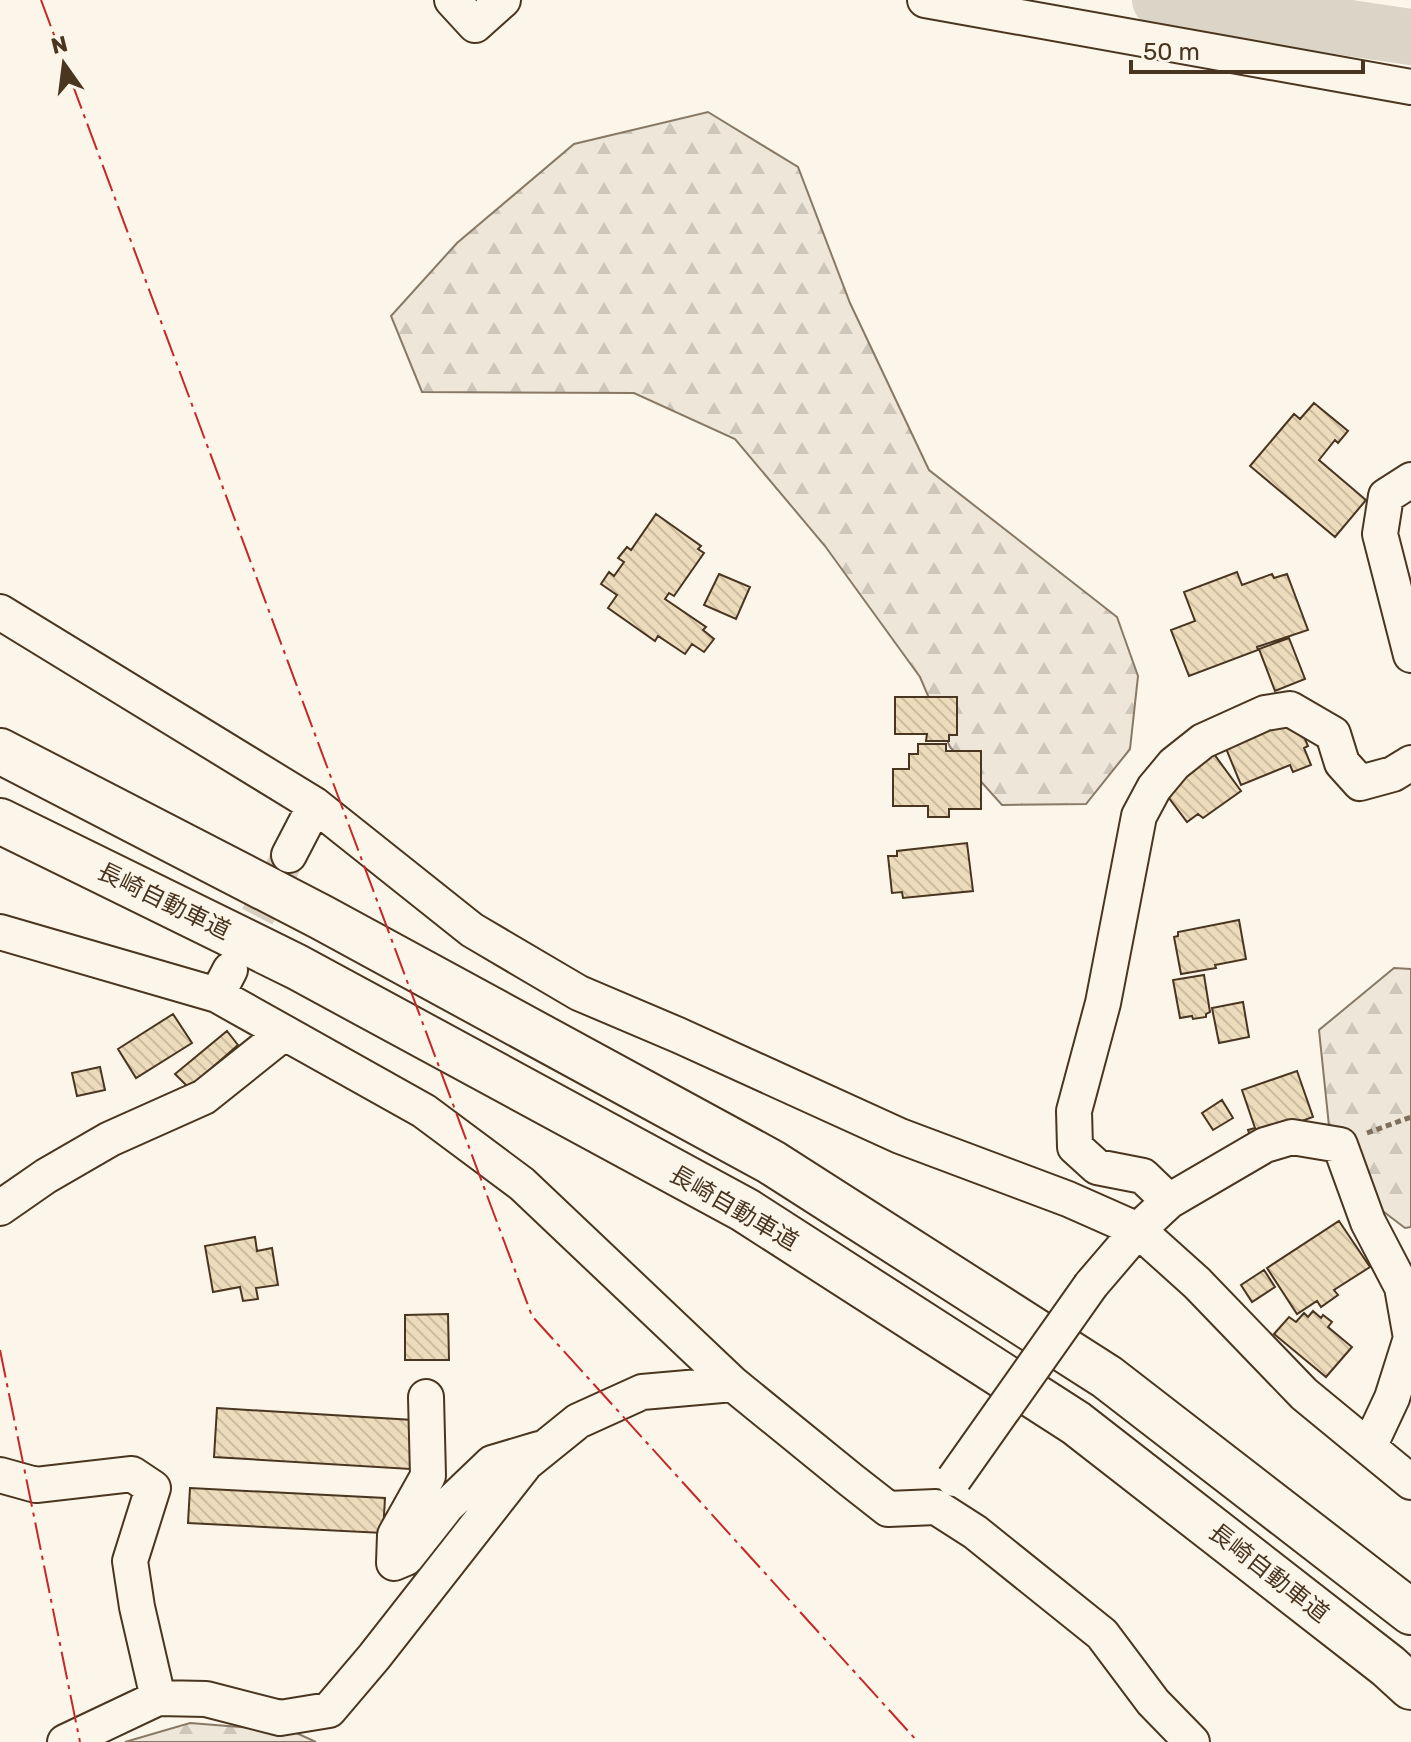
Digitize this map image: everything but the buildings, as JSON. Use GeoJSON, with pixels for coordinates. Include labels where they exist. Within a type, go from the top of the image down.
{"type":"FeatureCollection","features":[{"type":"Feature","properties":{"kind":"highway"},"geometry":{"type":"LineString","coordinates":[[0,751],[321,917],[771,1162],[1107,1377],[1411,1612]]}},
{"type":"Feature","properties":{"kind":"highway","name":"長崎自動車道"},"geometry":{"type":"LineString","coordinates":[[0,821],[297,967],[745,1210],[1076,1423],[1411,1687]]}},
{"type":"Feature","properties":{"kind":"street"},"geometry":{"type":"LineString","coordinates":[[452,0],[475,25],[503,0]]}},
{"type":"Feature","properties":{"kind":"street"},"geometry":{"type":"LineString","coordinates":[[925,0],[1411,87]]}},
{"type":"Feature","properties":{"kind":"street"},"geometry":{"type":"LineString","coordinates":[[1411,480],[1386,496],[1380,534],[1411,655]]}},
{"type":"Feature","properties":{"kind":"street"},"geometry":{"type":"LineString","coordinates":[[0,612],[315,805],[472,930],[579,993],[900,1136],[1068,1199],[1138,1230],[1197,1283],[1304,1394],[1411,1482]]}},
{"type":"Feature","properties":{"kind":"street"},"geometry":{"type":"LineString","coordinates":[[1169,1201],[1143,1176],[1097,1167],[1075,1147],[1074,1111],[1103,1003],[1139,816],[1154,788],[1174,764],[1203,741],[1265,713],[1290,709],[1333,734],[1342,763],[1360,783],[1393,774],[1411,763]]}},
{"type":"Feature","properties":{"kind":"street"},"geometry":{"type":"LineString","coordinates":[[289,855],[315,805]]}},
{"type":"Feature","properties":{"kind":"street"},"geometry":{"type":"LineString","coordinates":[[0,932],[224,983],[284,1033],[424,1111],[522,1184],[733,1384],[888,1509],[945,1493],[1091,1285],[1138,1230],[1169,1201],[1265,1145],[1292,1137],[1340,1145],[1368,1222],[1402,1287],[1411,1338],[1392,1398],[1369,1447]]}},
{"type":"Feature","properties":{"kind":"street"},"geometry":{"type":"LineString","coordinates":[[0,1208],[46,1176],[110,1139],[204,1097],[284,1033]]}},
{"type":"Feature","properties":{"kind":"street"},"geometry":{"type":"LineString","coordinates":[[65,1742],[158,1698],[206,1699],[280,1718],[329,1710],[526,1463],[547,1446],[578,1421],[642,1392],[733,1384]]}},
{"type":"Feature","properties":{"kind":"street"},"geometry":{"type":"LineString","coordinates":[[426,1397],[428,1476],[395,1535],[394,1563],[406,1558],[447,1506],[492,1463],[547,1446]]}},
{"type":"Feature","properties":{"kind":"street"},"geometry":{"type":"LineString","coordinates":[[0,1475],[36,1485],[132,1474],[153,1488],[130,1561],[158,1698]]}},
{"type":"Feature","properties":{"kind":"street"},"geometry":{"type":"LineString","coordinates":[[945,1493],[975,1532],[1102,1634],[1153,1702],[1192,1742]]}},
{"type":"Feature","properties":{"kind":"path"},"geometry":{"type":"LineString","coordinates":[[1340,1145],[1411,1117]]}},
{"type":"Feature","properties":{"kind":"green space"},"geometry":{"type":"Polygon","coordinates":[[[708,112],[798,167],[850,303],[929,470],[1117,617],[1138,676],[1130,749],[1086,804],[1002,805],[950,747],[920,677],[825,546],[735,439],[634,393],[422,392],[391,316],[457,243],[574,144],[708,112]]]}},
{"type":"Feature","properties":{"kind":"green space"},"geometry":{"type":"Polygon","coordinates":[[[1394,968],[1411,969],[1411,1227],[1405,1228],[1334,1174],[1319,1030],[1394,968]]]}},
{"type":"Feature","properties":{"kind":"green space"},"geometry":{"type":"Polygon","coordinates":[[[190,1723],[292,1731],[316,1742],[125,1742],[190,1723]]]}},
{"type":"Feature","properties":{"kind":"waterway"},"geometry":{"type":"LineString","coordinates":[[1160,0],[1411,37]]}},
{"type":"Feature","properties":{"kind":"tunnel"},"geometry":{"type":"LineString","coordinates":[[234,962],[289,855]]}},
{"type":"Feature","properties":{"kind":"power"},"geometry":{"type":"LineString","coordinates":[[41,0],[532,1316],[918,1742]]}},
{"type":"Feature","properties":{"kind":"power"},"geometry":{"type":"LineString","coordinates":[[0,1350],[80,1742]]}}]}
